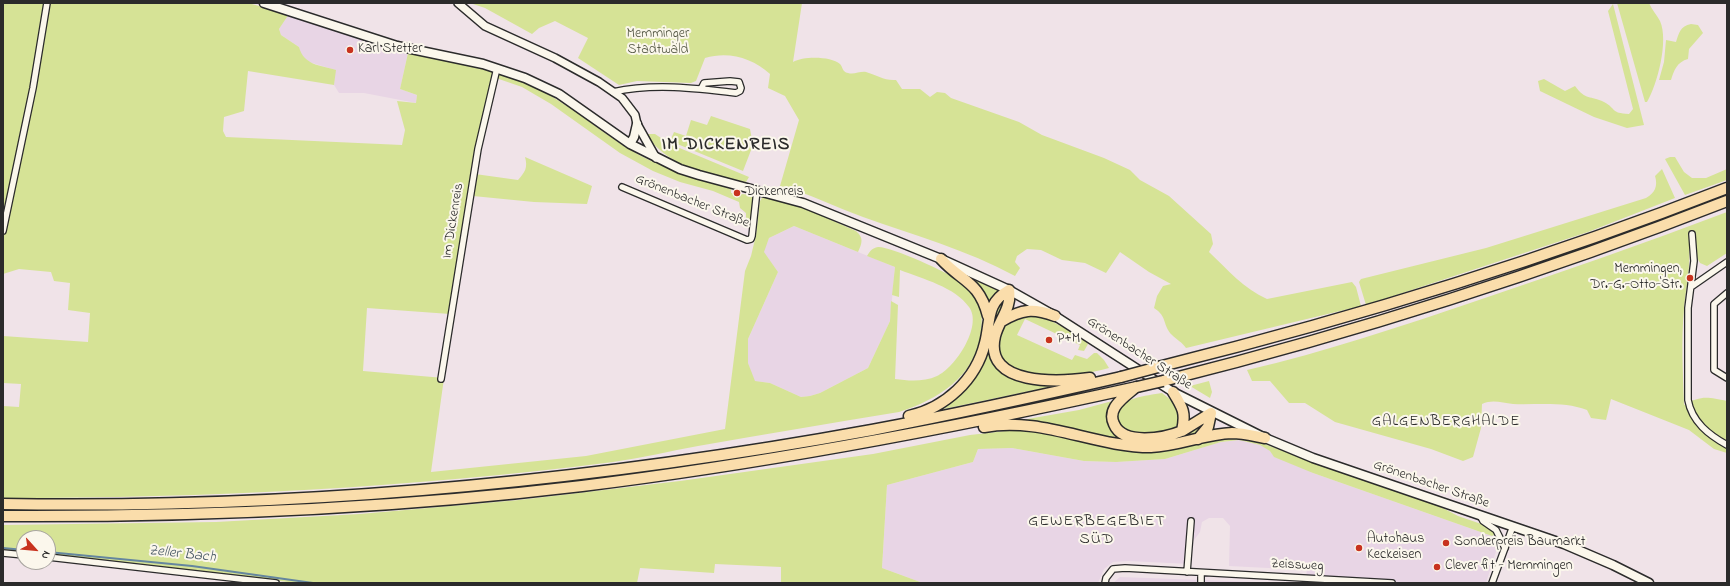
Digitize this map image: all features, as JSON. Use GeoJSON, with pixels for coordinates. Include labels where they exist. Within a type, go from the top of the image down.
{"type":"FeatureCollection","features":[{"type":"Feature","properties":{"kind":"highway"},"geometry":{"type":"LineString","coordinates":[[3,504],[184,503],[284,498],[438,487],[658,463],[872,429],[1020,400],[1121,377],[1377,309],[1498,271],[1727,188]]}},
{"type":"Feature","properties":{"kind":"highway"},"geometry":{"type":"LineString","coordinates":[[3,516],[102,517],[243,513],[485,496],[582,486],[700,470],[814,452],[948,427],[1183,376],[1345,331],[1437,303],[1508,280],[1695,214],[1727,201]]}},
{"type":"Feature","properties":{"kind":"highway"},"geometry":{"type":"LineString","coordinates":[[872,429],[879,422],[919,414],[946,399],[962,387],[971,375],[982,353],[988,327],[988,316],[984,302],[977,290],[960,274],[951,270],[941,259]]}},
{"type":"Feature","properties":{"kind":"highway"},"geometry":{"type":"LineString","coordinates":[[1009,290],[1009,300],[1002,321],[995,335],[994,351],[1002,366],[1014,374],[1027,379],[1074,380],[1102,376],[1121,377]]}},
{"type":"Feature","properties":{"kind":"highway"},"geometry":{"type":"LineString","coordinates":[[988,316],[997,299],[1009,290]]}},
{"type":"Feature","properties":{"kind":"highway"},"geometry":{"type":"LineString","coordinates":[[1002,321],[1023,311],[1042,312],[1055,316]]}},
{"type":"Feature","properties":{"kind":"highway"},"geometry":{"type":"LineString","coordinates":[[1137,387],[1116,406],[1113,411],[1112,419],[1115,427],[1120,433],[1128,437],[1150,438],[1169,436],[1182,432],[1211,413]]}},
{"type":"Feature","properties":{"kind":"highway"},"geometry":{"type":"LineString","coordinates":[[1173,392],[1184,414],[1182,432]]}},
{"type":"Feature","properties":{"kind":"highway"},"geometry":{"type":"LineString","coordinates":[[1198,439],[1208,427],[1211,413]]}},
{"type":"Feature","properties":{"kind":"highway"},"geometry":{"type":"LineString","coordinates":[[948,427],[963,430],[995,425],[1052,428],[1110,443],[1134,446],[1174,445],[1233,433],[1265,438]]}},
{"type":"Feature","properties":{"kind":"main road","name":"Grönenbacher Straße"},"geometry":{"type":"LineString","coordinates":[[264,3],[397,46],[497,68],[539,84],[559,94],[630,144],[656,158],[699,175],[803,203],[941,259],[1009,290],[1055,316],[1173,392],[1211,413],[1265,438],[1313,458],[1513,526],[1613,565],[1649,583]]}},
{"type":"Feature","properties":{"kind":"main road"},"geometry":{"type":"LineString","coordinates":[[630,144],[634,138],[636,124]]}},
{"type":"Feature","properties":{"kind":"street"},"geometry":{"type":"LineString","coordinates":[[3,231],[34,80],[47,3]]}},
{"type":"Feature","properties":{"kind":"street"},"geometry":{"type":"LineString","coordinates":[[458,3],[485,26],[555,58],[622,98],[635,115],[636,124],[656,158]]}},
{"type":"Feature","properties":{"kind":"street","name":"Im Dickenreis"},"geometry":{"type":"LineString","coordinates":[[441,379],[478,149],[497,68]]}},
{"type":"Feature","properties":{"kind":"street"},"geometry":{"type":"LineString","coordinates":[[613,92],[639,87],[701,89],[736,93],[740,91],[741,88],[739,82],[730,81],[704,83],[701,89]]}},
{"type":"Feature","properties":{"kind":"street","name":"Grönenbacher Straße"},"geometry":{"type":"LineString","coordinates":[[622,187],[747,240],[751,239],[752,236],[757,190]]}},
{"type":"Feature","properties":{"kind":"street"},"geometry":{"type":"LineString","coordinates":[[1692,234],[1694,261],[1688,308],[1688,392],[1690,410],[1695,419],[1715,439],[1727,446]]}},
{"type":"Feature","properties":{"kind":"street"},"geometry":{"type":"LineString","coordinates":[[1691,287],[1727,262]]}},
{"type":"Feature","properties":{"kind":"street"},"geometry":{"type":"LineString","coordinates":[[1727,293],[1714,304],[1714,370],[1727,378]]}},
{"type":"Feature","properties":{"kind":"street"},"geometry":{"type":"LineString","coordinates":[[1480,516],[1483,521],[1496,530],[1505,548]]}},
{"type":"Feature","properties":{"kind":"street"},"geometry":{"type":"LineString","coordinates":[[1187,572],[1191,521]]}},
{"type":"Feature","properties":{"kind":"street"},"geometry":{"type":"LineString","coordinates":[[1492,583],[1513,526]]}},
{"type":"Feature","properties":{"kind":"street"},"geometry":{"type":"LineString","coordinates":[[3,553],[16,554]]}},
{"type":"Feature","properties":{"kind":"street"},"geometry":{"type":"LineString","coordinates":[[56,558],[276,583]]}},
{"type":"Feature","properties":{"kind":"street","name":"Zeissweg"},"geometry":{"type":"LineString","coordinates":[[1104,583],[1113,569],[1125,568],[1392,583]]}},
{"type":"Feature","properties":{"kind":"street"},"geometry":{"type":"LineString","coordinates":[[1201,573],[1201,583]]}},
{"type":"Feature","properties":{"kind":"shaded area"},"geometry":{"type":"Polygon","coordinates":[[[289,14],[376,44],[408,53],[400,89],[417,95],[416,103],[364,93],[339,93],[334,85],[335,70],[309,62],[301,56],[299,47],[281,35],[279,29],[289,14]]]}},
{"type":"Feature","properties":{"kind":"shaded area"},"geometry":{"type":"Polygon","coordinates":[[[794,226],[895,267],[890,321],[868,368],[820,393],[801,397],[770,383],[754,381],[748,363],[748,339],[778,272],[763,252],[769,238],[794,226]]]}},
{"type":"Feature","properties":{"kind":"shaded area"},"geometry":{"type":"Polygon","coordinates":[[[1239,440],[1260,445],[1313,473],[1492,536],[1497,548],[1486,583],[1305,583],[1307,570],[1229,566],[1230,526],[1223,518],[1209,518],[1202,522],[1200,532],[1191,544],[1190,564],[1128,561],[1113,562],[1104,569],[1098,583],[923,583],[882,568],[887,485],[973,462],[978,449],[1012,448],[1084,461],[1116,462],[1165,459],[1221,442],[1239,440]]]}},
{"type":"Feature","properties":{"kind":"shaded area"},"geometry":{"type":"Polygon","coordinates":[[[1120,577],[1283,583],[1113,583],[1120,577]]]}},
{"type":"Feature","properties":{"kind":"green space"},"geometry":{"type":"Polygon","coordinates":[[[3,3],[45,3],[39,46],[3,224],[3,3]]]}},
{"type":"Feature","properties":{"kind":"green space"},"geometry":{"type":"Polygon","coordinates":[[[49,3],[248,3],[289,14],[279,29],[281,35],[299,47],[301,53],[308,61],[336,70],[334,85],[248,71],[244,111],[224,117],[223,131],[226,137],[402,145],[405,130],[397,101],[416,103],[417,95],[400,89],[408,53],[493,70],[450,314],[367,308],[363,371],[444,378],[431,472],[586,456],[725,429],[745,271],[751,256],[756,235],[760,201],[763,196],[809,210],[856,231],[862,241],[858,252],[794,226],[769,238],[764,252],[778,272],[748,339],[748,363],[755,381],[770,383],[801,397],[810,396],[820,393],[868,368],[890,321],[891,301],[898,305],[895,379],[911,381],[932,378],[944,372],[952,365],[965,346],[970,335],[972,315],[969,307],[956,294],[938,284],[900,270],[899,297],[892,295],[895,267],[867,256],[871,250],[878,247],[906,255],[932,266],[954,277],[968,288],[980,305],[982,321],[977,348],[971,362],[963,374],[953,384],[928,400],[899,412],[624,460],[461,479],[309,490],[156,496],[3,498],[3,406],[19,407],[21,384],[3,383],[3,336],[88,342],[90,313],[68,310],[70,283],[54,281],[51,272],[19,269],[3,274],[3,240],[29,117],[49,3]]]}},
{"type":"Feature","properties":{"kind":"green space","name":"Memminger Stadtwald"},"geometry":{"type":"Polygon","coordinates":[[[470,3],[802,3],[793,62],[810,58],[830,59],[840,64],[844,71],[852,74],[866,72],[884,79],[896,80],[902,89],[920,89],[930,97],[937,92],[945,93],[951,98],[1019,122],[1042,135],[1104,158],[1130,170],[1140,180],[1169,196],[1211,234],[1213,244],[1209,252],[1236,278],[1259,295],[1267,299],[1352,282],[1356,287],[1361,306],[1186,348],[1169,331],[1163,318],[1154,308],[1157,296],[1163,286],[1171,284],[1149,272],[1120,252],[1106,273],[1085,263],[1062,260],[1041,250],[1027,249],[1017,256],[1015,262],[1020,268],[1015,276],[978,258],[863,217],[801,192],[780,186],[799,120],[785,96],[768,88],[770,74],[763,68],[748,60],[740,57],[723,55],[705,58],[696,81],[691,83],[637,81],[619,85],[578,58],[588,38],[555,21],[539,28],[532,34],[485,8],[470,3]]]}},
{"type":"Feature","properties":{"kind":"green space"},"geometry":{"type":"Polygon","coordinates":[[[1617,3],[1649,3],[1660,21],[1663,40],[1661,63],[1655,85],[1647,102],[1645,102],[1617,3]]]}},
{"type":"Feature","properties":{"kind":"green space"},"geometry":{"type":"Polygon","coordinates":[[[1613,4],[1644,125],[1627,128],[1594,117],[1540,91],[1538,81],[1544,79],[1565,91],[1575,86],[1585,96],[1608,104],[1616,112],[1629,114],[1633,109],[1608,11],[1613,4]]]}},
{"type":"Feature","properties":{"kind":"green space"},"geometry":{"type":"Polygon","coordinates":[[[1691,24],[1698,25],[1703,33],[1689,49],[1688,59],[1681,62],[1676,67],[1671,80],[1659,80],[1664,62],[1666,40],[1676,42],[1682,28],[1691,24]]]}},
{"type":"Feature","properties":{"kind":"green space"},"geometry":{"type":"Polygon","coordinates":[[[499,73],[552,96],[639,155],[678,172],[731,189],[731,193],[752,195],[754,197],[752,220],[746,219],[746,213],[740,208],[739,202],[713,191],[680,182],[653,171],[620,153],[551,104],[522,87],[496,78],[499,73]]]}},
{"type":"Feature","properties":{"kind":"green space"},"geometry":{"type":"Polygon","coordinates":[[[711,116],[750,129],[753,145],[743,171],[670,141],[674,132],[686,136],[691,120],[707,125],[711,116]]]}},
{"type":"Feature","properties":{"kind":"green space"},"geometry":{"type":"Polygon","coordinates":[[[646,134],[655,134],[670,144],[749,177],[746,182],[739,181],[700,171],[675,161],[654,145],[646,134]]]}},
{"type":"Feature","properties":{"kind":"green space"},"geometry":{"type":"Polygon","coordinates":[[[525,157],[592,186],[587,204],[534,202],[473,196],[475,174],[518,180],[525,170],[525,157]]]}},
{"type":"Feature","properties":{"kind":"green space"},"geometry":{"type":"Polygon","coordinates":[[[1675,157],[1684,172],[1692,178],[1706,178],[1727,169],[1727,180],[1685,195],[1665,159],[1675,157]]]}},
{"type":"Feature","properties":{"kind":"green space"},"geometry":{"type":"Polygon","coordinates":[[[1662,169],[1675,198],[1588,232],[1366,305],[1359,282],[1361,279],[1486,248],[1646,198],[1654,191],[1656,186],[1655,176],[1662,169]]]}},
{"type":"Feature","properties":{"kind":"green space"},"geometry":{"type":"Polygon","coordinates":[[[1727,212],[1727,253],[1707,266],[1700,263],[1689,244],[1689,268],[1684,309],[1682,345],[1684,405],[1700,398],[1727,401],[1727,453],[1714,449],[1689,430],[1611,399],[1606,420],[1591,418],[1587,410],[1569,405],[1513,404],[1494,402],[1482,404],[1481,428],[1473,457],[1463,461],[1431,449],[1335,422],[1305,403],[1289,403],[1270,381],[1252,381],[1247,370],[1334,347],[1421,319],[1603,257],[1727,212]]]}},
{"type":"Feature","properties":{"kind":"green space"},"geometry":{"type":"Polygon","coordinates":[[[972,279],[999,291],[989,306],[982,290],[972,279]]]}},
{"type":"Feature","properties":{"kind":"green space"},"geometry":{"type":"Polygon","coordinates":[[[1003,298],[1006,299],[992,331],[1006,374],[1025,383],[1054,384],[1054,386],[939,410],[961,392],[995,310],[1003,298]]]}},
{"type":"Feature","properties":{"kind":"green space"},"geometry":{"type":"Polygon","coordinates":[[[1025,314],[1050,321],[1070,331],[1088,344],[1084,351],[1078,350],[1080,345],[1025,319],[1017,335],[1072,360],[1075,355],[1087,359],[1094,353],[1097,353],[1109,368],[1083,374],[1060,375],[1028,375],[1016,371],[1004,360],[1000,353],[998,338],[1008,322],[1025,314]]]}},
{"type":"Feature","properties":{"kind":"green space"},"geometry":{"type":"Polygon","coordinates":[[[1209,381],[1212,392],[1210,398],[1190,386],[1209,381]]]}},
{"type":"Feature","properties":{"kind":"green space"},"geometry":{"type":"Polygon","coordinates":[[[1162,393],[1175,405],[1180,416],[1178,424],[1171,430],[1160,433],[1133,433],[1121,429],[1116,414],[1119,408],[1135,398],[1162,393]]]}},
{"type":"Feature","properties":{"kind":"green space"},"geometry":{"type":"Polygon","coordinates":[[[1116,400],[1109,424],[1118,436],[1133,441],[1016,421],[1079,410],[1116,400]]]}},
{"type":"Feature","properties":{"kind":"green space"},"geometry":{"type":"Polygon","coordinates":[[[1207,419],[1202,430],[1191,437],[1143,443],[1136,442],[1207,419]]]}},
{"type":"Feature","properties":{"kind":"green space"},"geometry":{"type":"Polygon","coordinates":[[[1023,429],[1047,432],[1129,451],[1169,451],[1228,437],[1254,440],[1328,468],[1439,506],[1458,516],[1487,526],[1496,534],[1492,536],[1313,473],[1274,457],[1270,451],[1260,445],[1239,440],[1221,442],[1165,459],[1116,462],[1084,461],[1012,448],[978,449],[973,462],[887,485],[882,568],[923,583],[781,583],[781,567],[715,564],[714,573],[640,568],[637,583],[296,583],[141,564],[56,556],[56,530],[16,530],[16,552],[3,551],[3,525],[216,522],[360,514],[519,500],[680,481],[873,454],[970,435],[1023,429]]]}},
{"type":"Feature","properties":{"kind":"waterway","name":"Zeller Bach"},"geometry":{"type":"LineString","coordinates":[[3,548],[16,549]]}},
{"type":"Feature","properties":{"kind":"waterway","name":"Zeller Bach"},"geometry":{"type":"LineString","coordinates":[[56,553],[192,566],[313,583]]}},
{"type":"Feature","properties":{"kind":"place","name":"Karl Stetter"},"geometry":{"type":"Point","coordinates":[350,50]}},
{"type":"Feature","properties":{"kind":"place","name":"Dickenreis"},"geometry":{"type":"Point","coordinates":[737,193]}},
{"type":"Feature","properties":{"kind":"place","name":"Memmingen, Dr.-G.-Otto-Str."},"geometry":{"type":"Point","coordinates":[1690,278]}},
{"type":"Feature","properties":{"kind":"place","name":"P+M"},"geometry":{"type":"Point","coordinates":[1049,340]}},
{"type":"Feature","properties":{"kind":"place","name":"Sonderpreis Baumarkt"},"geometry":{"type":"Point","coordinates":[1446,543]}},
{"type":"Feature","properties":{"kind":"place","name":"Autohaus Keckeisen"},"geometry":{"type":"Point","coordinates":[1359,548]}},
{"type":"Feature","properties":{"kind":"place","name":"Clever fit - Memmingen"},"geometry":{"type":"Point","coordinates":[1437,567]}},
{"type":"Feature","properties":{"kind":"district","name":"IM DICKENREIS"},"geometry":{"type":"Point","coordinates":[726,146]}},
{"type":"Feature","properties":{"kind":"district","name":"GALGENBERGHALDE"},"geometry":{"type":"Point","coordinates":[1446,423]}},
{"type":"Feature","properties":{"kind":"district","name":"GEWERBEGEBIET SÜD"},"geometry":{"type":"Point","coordinates":[1097,531]}}]}
